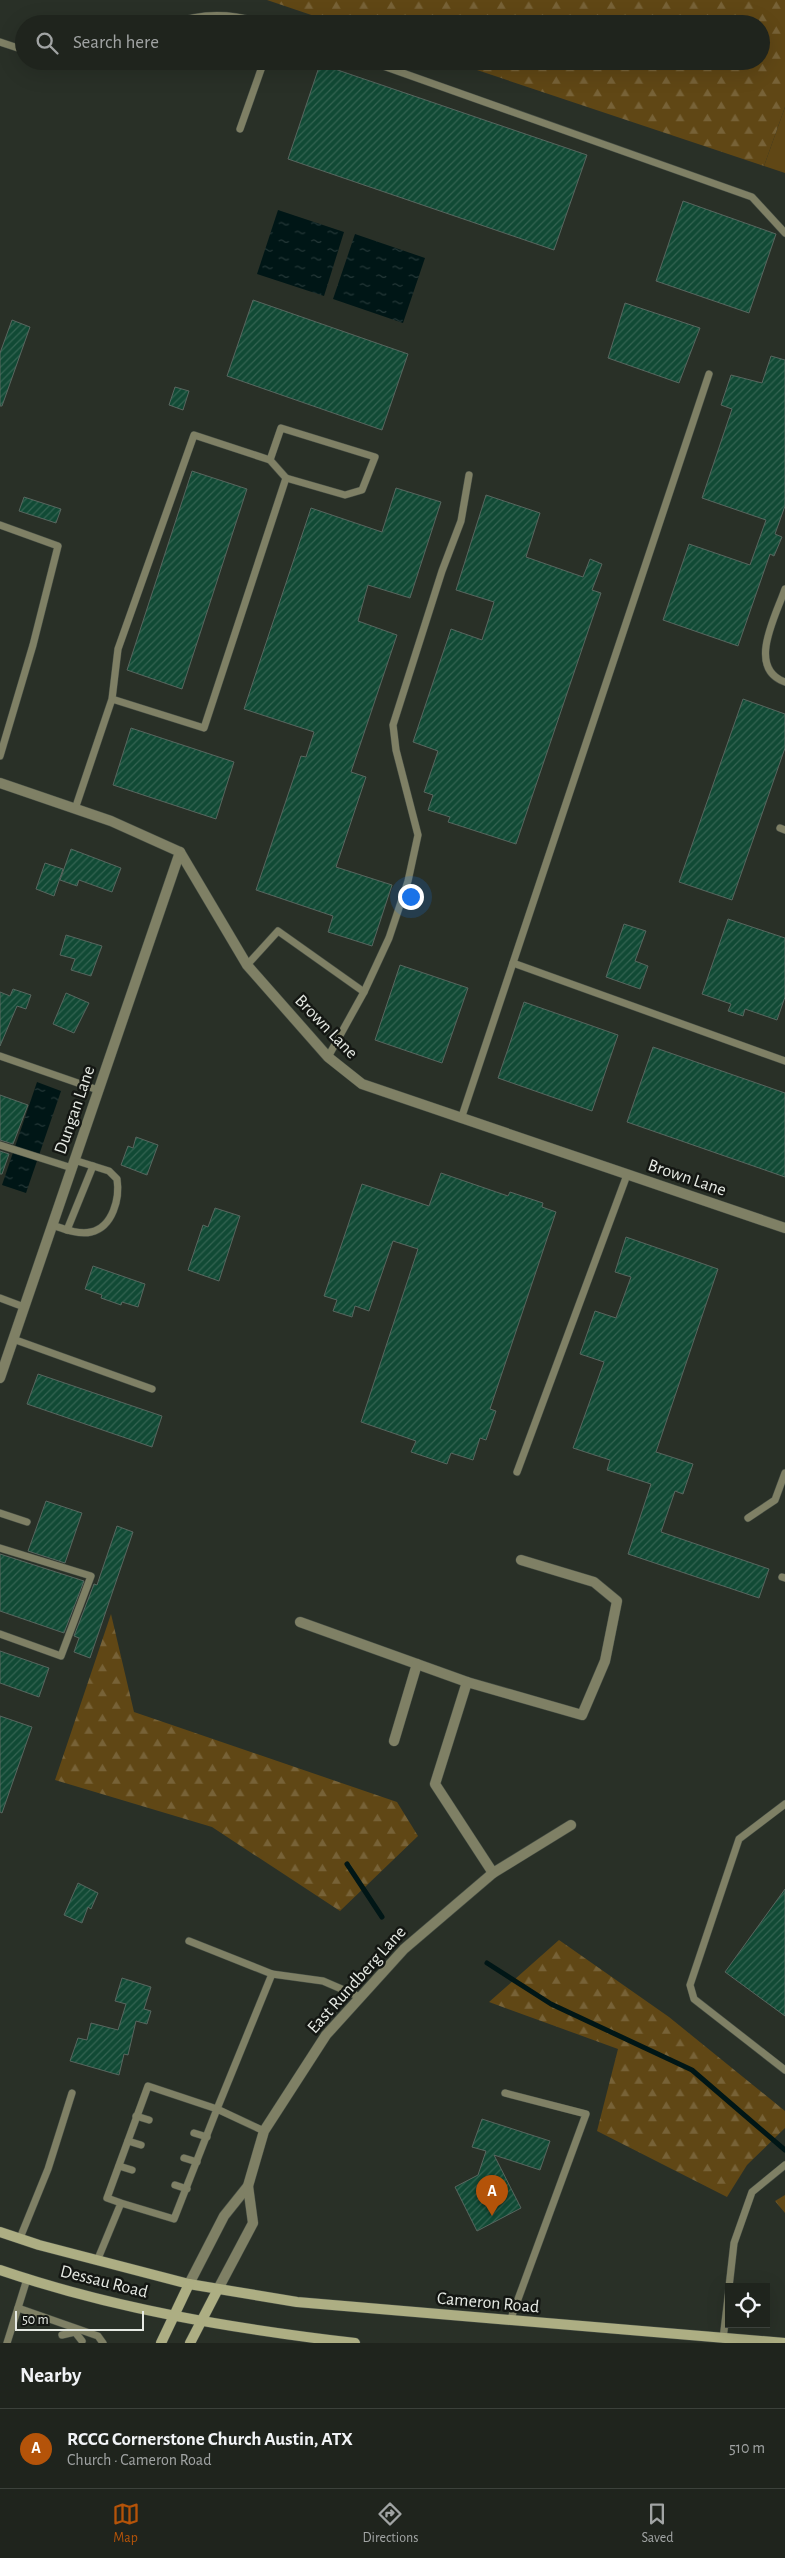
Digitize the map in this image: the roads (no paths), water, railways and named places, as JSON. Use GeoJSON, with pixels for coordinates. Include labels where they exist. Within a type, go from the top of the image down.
{"type":"FeatureCollection","features":[{"type":"Feature","properties":{"kind":"main road","name":"Dessau Road"},"geometry":{"type":"LineString","coordinates":[[0,2232],[97,2261],[189,2284]]}},
{"type":"Feature","properties":{"kind":"main road","name":"Dessau Road"},"geometry":{"type":"LineString","coordinates":[[0,2270],[27,2279],[175,2316],[201,2320]]}},
{"type":"Feature","properties":{"kind":"main road","name":"Cameron Road"},"geometry":{"type":"LineString","coordinates":[[189,2284],[297,2302],[721,2341],[785,2343]]}},
{"type":"Feature","properties":{"kind":"main road","name":"East Rundberg Lane"},"geometry":{"type":"LineString","coordinates":[[161,2343],[189,2284]]}},
{"type":"Feature","properties":{"kind":"main road","name":"East Rundberg Lane"},"geometry":{"type":"LineString","coordinates":[[190,2343],[218,2289]]}},
{"type":"Feature","properties":{"kind":"main road"},"geometry":{"type":"LineString","coordinates":[[201,2320],[293,2336],[355,2343]]}},
{"type":"Feature","properties":{"kind":"street"},"geometry":{"type":"LineString","coordinates":[[0,785],[111,821],[180,852]]}},
{"type":"Feature","properties":{"kind":"street","name":"Brown Lane"},"geometry":{"type":"LineString","coordinates":[[180,852],[247,965],[328,1057],[362,1084],[785,1228]]}},
{"type":"Feature","properties":{"kind":"street","name":"Dungan Lane"},"geometry":{"type":"LineString","coordinates":[[0,1378],[180,852]]}},
{"type":"Feature","properties":{"kind":"street"},"geometry":{"type":"LineString","coordinates":[[300,1622],[467,1682],[582,1715],[605,1660],[617,1601],[594,1582],[521,1560]]}},
{"type":"Feature","properties":{"kind":"street"},"geometry":{"type":"LineString","coordinates":[[394,1741],[417,1664]]}},
{"type":"Feature","properties":{"kind":"street"},"geometry":{"type":"LineString","coordinates":[[467,1682],[435,1784],[494,1873]]}},
{"type":"Feature","properties":{"kind":"street","name":"East Rundberg Lane"},"geometry":{"type":"LineString","coordinates":[[189,2284],[224,2216],[248,2186],[264,2131],[326,2035],[404,1949],[494,1873],[571,1825]]}},
{"type":"Feature","properties":{"kind":"street","name":"East Rundberg Lane"},"geometry":{"type":"LineString","coordinates":[[218,2289],[253,2223],[248,2186]]}},
{"type":"Feature","properties":{"kind":"lane"},"geometry":{"type":"LineString","coordinates":[[0,42],[15,47]]}},
{"type":"Feature","properties":{"kind":"lane"},"geometry":{"type":"LineString","coordinates":[[240,129],[261,70]]}},
{"type":"Feature","properties":{"kind":"lane"},"geometry":{"type":"LineString","coordinates":[[394,70],[752,197],[785,233]]}},
{"type":"Feature","properties":{"kind":"lane"},"geometry":{"type":"LineString","coordinates":[[461,1119],[709,374]]}},
{"type":"Feature","properties":{"kind":"lane"},"geometry":{"type":"LineString","coordinates":[[75,809],[112,699],[118,649],[194,435],[270,460],[286,478],[345,495],[362,490],[375,457],[281,428],[270,460]]}},
{"type":"Feature","properties":{"kind":"lane"},"geometry":{"type":"LineString","coordinates":[[328,1057],[364,992],[389,938],[408,880],[418,835],[396,750],[392,724],[442,571],[461,522],[469,475]]}},
{"type":"Feature","properties":{"kind":"lane"},"geometry":{"type":"LineString","coordinates":[[112,699],[204,728],[286,478]]}},
{"type":"Feature","properties":{"kind":"lane"},"geometry":{"type":"LineString","coordinates":[[0,525],[58,546],[33,645],[0,756]]}},
{"type":"Feature","properties":{"kind":"lane"},"geometry":{"type":"LineString","coordinates":[[785,589],[764,656],[766,664],[776,679],[785,682]]}},
{"type":"Feature","properties":{"kind":"lane"},"geometry":{"type":"LineString","coordinates":[[247,965],[278,931],[364,992]]}},
{"type":"Feature","properties":{"kind":"lane"},"geometry":{"type":"LineString","coordinates":[[513,963],[785,1061]]}},
{"type":"Feature","properties":{"kind":"lane"},"geometry":{"type":"LineString","coordinates":[[0,1056],[98,1090]]}},
{"type":"Feature","properties":{"kind":"lane"},"geometry":{"type":"LineString","coordinates":[[0,1146],[73,1164],[93,1166],[109,1172],[117,1179],[116,1206],[105,1223],[92,1232],[67,1230],[52,1225]]}},
{"type":"Feature","properties":{"kind":"lane"},"geometry":{"type":"LineString","coordinates":[[67,1230],[93,1166]]}},
{"type":"Feature","properties":{"kind":"lane"},"geometry":{"type":"LineString","coordinates":[[517,1472],[627,1175]]}},
{"type":"Feature","properties":{"kind":"lane"},"geometry":{"type":"LineString","coordinates":[[0,1298],[24,1307]]}},
{"type":"Feature","properties":{"kind":"lane"},"geometry":{"type":"LineString","coordinates":[[13,1339],[152,1390]]}},
{"type":"Feature","properties":{"kind":"lane"},"geometry":{"type":"LineString","coordinates":[[748,1518],[775,1500],[785,1473]]}},
{"type":"Feature","properties":{"kind":"lane"},"geometry":{"type":"LineString","coordinates":[[0,1513],[27,1522]]}},
{"type":"Feature","properties":{"kind":"lane"},"geometry":{"type":"LineString","coordinates":[[0,1548],[91,1576],[61,1656],[0,1634]]}},
{"type":"Feature","properties":{"kind":"lane"},"geometry":{"type":"LineString","coordinates":[[785,1804],[739,1839],[690,1985],[694,1999],[785,2070]]}},
{"type":"Feature","properties":{"kind":"lane"},"geometry":{"type":"LineString","coordinates":[[189,1941],[272,1974],[323,1982],[360,1997]]}},
{"type":"Feature","properties":{"kind":"lane"},"geometry":{"type":"LineString","coordinates":[[264,2131],[217,2110],[148,2086],[107,2198],[174,2219],[187,2189],[217,2110],[272,1974]]}},
{"type":"Feature","properties":{"kind":"lane"},"geometry":{"type":"LineString","coordinates":[[505,2093],[586,2114],[510,2321]]}},
{"type":"Feature","properties":{"kind":"lane"},"geometry":{"type":"LineString","coordinates":[[20,2238],[48,2169],[72,2094]]}},
{"type":"Feature","properties":{"kind":"lane"},"geometry":{"type":"LineString","coordinates":[[136,2116],[149,2120]]}},
{"type":"Feature","properties":{"kind":"lane"},"geometry":{"type":"LineString","coordinates":[[194,2134],[207,2137]]}},
{"type":"Feature","properties":{"kind":"lane"},"geometry":{"type":"LineString","coordinates":[[128,2141],[141,2145]]}},
{"type":"Feature","properties":{"kind":"lane"},"geometry":{"type":"LineString","coordinates":[[184,2158],[197,2162]]}},
{"type":"Feature","properties":{"kind":"lane"},"geometry":{"type":"LineString","coordinates":[[730,2283],[734,2243],[752,2192],[785,2165]]}},
{"type":"Feature","properties":{"kind":"lane"},"geometry":{"type":"LineString","coordinates":[[119,2166],[132,2170]]}},
{"type":"Feature","properties":{"kind":"lane"},"geometry":{"type":"LineString","coordinates":[[175,2185],[187,2189]]}},
{"type":"Feature","properties":{"kind":"lane"},"geometry":{"type":"LineString","coordinates":[[97,2261],[122,2204]]}},
{"type":"Feature","properties":{"kind":"lane"},"geometry":{"type":"LineString","coordinates":[[7,2343],[27,2279]]}},
{"type":"Feature","properties":{"kind":"lane"},"geometry":{"type":"LineString","coordinates":[[18,2308],[75,2330],[98,2336],[103,2343]]}},
{"type":"Feature","properties":{"kind":"lane"},"geometry":{"type":"LineString","coordinates":[[721,2341],[725,2314]]}},
{"type":"Feature","properties":{"kind":"lane"},"geometry":{"type":"LineString","coordinates":[[62,2335],[75,2330]]}},
{"type":"Feature","properties":{"kind":"lane"},"geometry":{"type":"LineString","coordinates":[[75,2330],[82,2341]]}},
{"type":"Feature","properties":{"kind":"water"},"geometry":{"type":"Polygon","coordinates":[[[278,210],[344,232],[324,296],[257,274],[278,210]]]}},
{"type":"Feature","properties":{"kind":"water"},"geometry":{"type":"Polygon","coordinates":[[[355,234],[425,258],[403,323],[333,299],[355,234]]]}},
{"type":"Feature","properties":{"kind":"water"},"geometry":{"type":"Polygon","coordinates":[[[37,1082],[61,1091],[26,1193],[2,1185],[37,1082]]]}},
{"type":"Feature","properties":{"kind":"waterway"},"geometry":{"type":"LineString","coordinates":[[347,1864],[382,1917]]}},
{"type":"Feature","properties":{"kind":"waterway"},"geometry":{"type":"LineString","coordinates":[[487,1963],[551,2004],[692,2070],[785,2150]]}},
{"type":"Feature","properties":{"kind":"place","name":"RCCG Cornerstone Church Austin, ATX"},"geometry":{"type":"Point","coordinates":[492,2216]}}]}
